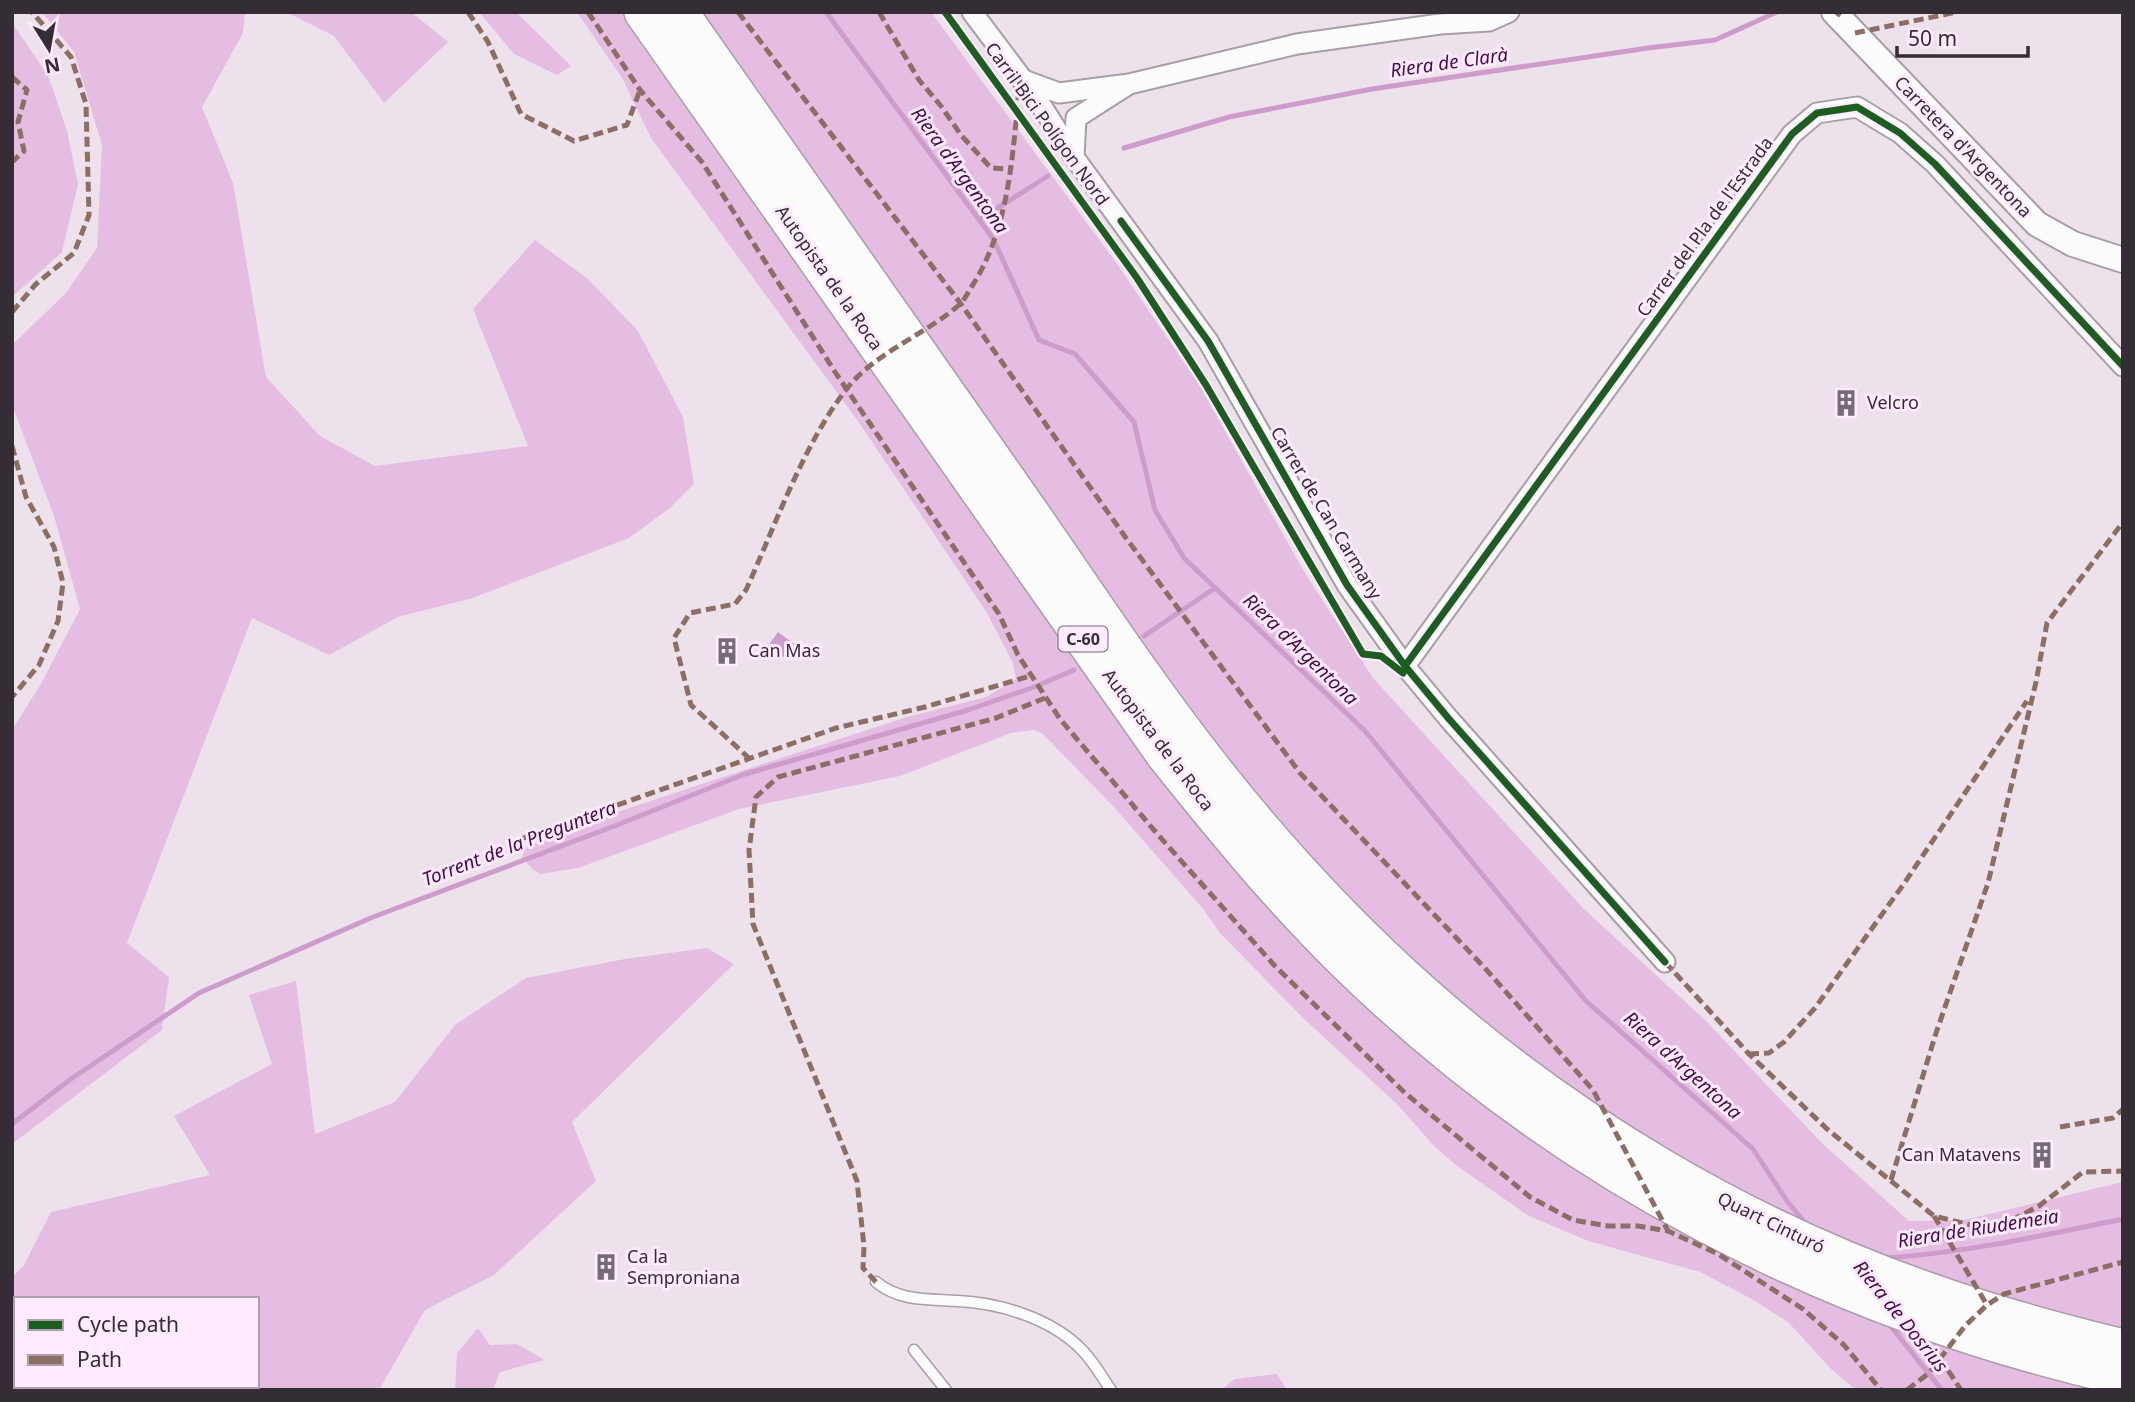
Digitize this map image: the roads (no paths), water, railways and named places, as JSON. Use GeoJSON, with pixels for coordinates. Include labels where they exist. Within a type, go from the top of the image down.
{"type":"FeatureCollection","features":[{"type":"Feature","properties":{"kind":"highway","name":"Autopista de la Roca"},"geometry":{"type":"LineString","coordinates":[[643,12],[1150,733],[1240,849],[1343,960],[1415,1024],[1547,1128],[1620,1175]]}},
{"type":"Feature","properties":{"kind":"highway","name":"Autopista de la Roca"},"geometry":{"type":"LineString","coordinates":[[679,12],[1128,653],[1205,759],[1248,812],[1323,897],[1421,992],[1477,1039],[1592,1123]]}},
{"type":"Feature","properties":{"kind":"highway","name":"Quart Cinturó"},"geometry":{"type":"LineString","coordinates":[[1592,1123],[1771,1226],[1860,1265],[1986,1311],[2123,1348]]}},
{"type":"Feature","properties":{"kind":"highway","name":"Quart Cinturó"},"geometry":{"type":"LineString","coordinates":[[1620,1175],[1668,1205],[1734,1240],[1886,1307],[1974,1338],[2123,1377]]}},
{"type":"Feature","properties":{"kind":"street","name":"Carrer de Can Carmany"},"geometry":{"type":"LineString","coordinates":[[972,12],[1036,97],[1074,157],[1208,341],[1347,584],[1405,666],[1665,962]]}},
{"type":"Feature","properties":{"kind":"street"},"geometry":{"type":"LineString","coordinates":[[1020,79],[1059,93],[1129,84],[1297,44],[1440,24],[1489,21],[1509,12]]}},
{"type":"Feature","properties":{"kind":"street","name":"Carretera d'Argentona"},"geometry":{"type":"LineString","coordinates":[[1834,12],[2037,224],[2073,244],[2123,260]]}},
{"type":"Feature","properties":{"kind":"street"},"geometry":{"type":"LineString","coordinates":[[1074,157],[1076,118],[1129,84]]}},
{"type":"Feature","properties":{"kind":"street","name":"Carrer del Pla de l'Estrada"},"geometry":{"type":"LineString","coordinates":[[1405,666],[1792,134],[1817,113],[1857,107],[1900,133],[1935,164],[2123,366]]}},
{"type":"Feature","properties":{"kind":"lane"},"geometry":{"type":"LineString","coordinates":[[876,1282],[887,1292],[907,1298],[981,1304],[1012,1310],[1045,1323],[1082,1350],[1111,1390]]}},
{"type":"Feature","properties":{"kind":"lane"},"geometry":{"type":"LineString","coordinates":[[914,1350],[946,1390]]}},
{"type":"Feature","properties":{"kind":"waterway","name":"Riera d'Argentona"},"geometry":{"type":"LineString","coordinates":[[826,12],[994,240],[1039,340],[1075,354],[1134,422],[1155,510],[1184,558],[1365,731],[1585,1000],[1753,1149],[1787,1201],[1806,1224]]}},
{"type":"Feature","properties":{"kind":"waterway","name":"Riera de Clarà"},"geometry":{"type":"LineString","coordinates":[[1124,148],[1229,117],[1372,89],[1715,40],[1777,12]]}},
{"type":"Feature","properties":{"kind":"waterway","name":"Riera de Clarà"},"geometry":{"type":"LineString","coordinates":[[980,219],[1048,176]]}},
{"type":"Feature","properties":{"kind":"waterway"},"geometry":{"type":"LineString","coordinates":[[1144,636],[1215,588]]}},
{"type":"Feature","properties":{"kind":"waterway","name":"Torrent de la Preguntera"},"geometry":{"type":"LineString","coordinates":[[12,1124],[71,1079],[199,993],[373,917],[745,774],[968,710],[1074,670]]}},
{"type":"Feature","properties":{"kind":"waterway","name":"Riera de Riudemeia"},"geometry":{"type":"LineString","coordinates":[[1885,1258],[1975,1248],[2123,1219]]}},
{"type":"Feature","properties":{"kind":"waterway","name":"Riera de Dosrius"},"geometry":{"type":"LineString","coordinates":[[1888,1323],[1942,1390]]}},
{"type":"Feature","properties":{"kind":"place","name":"Velcro"},"geometry":{"type":"Point","coordinates":[1846,403]}},
{"type":"Feature","properties":{"kind":"place","name":"Can Mas"},"geometry":{"type":"Point","coordinates":[727,651]}},
{"type":"Feature","properties":{"kind":"place","name":"Can Matavens"},"geometry":{"type":"Point","coordinates":[2042,1155]}},
{"type":"Feature","properties":{"kind":"place","name":"Ca la Semproniana"},"geometry":{"type":"Point","coordinates":[606,1267]}}]}
